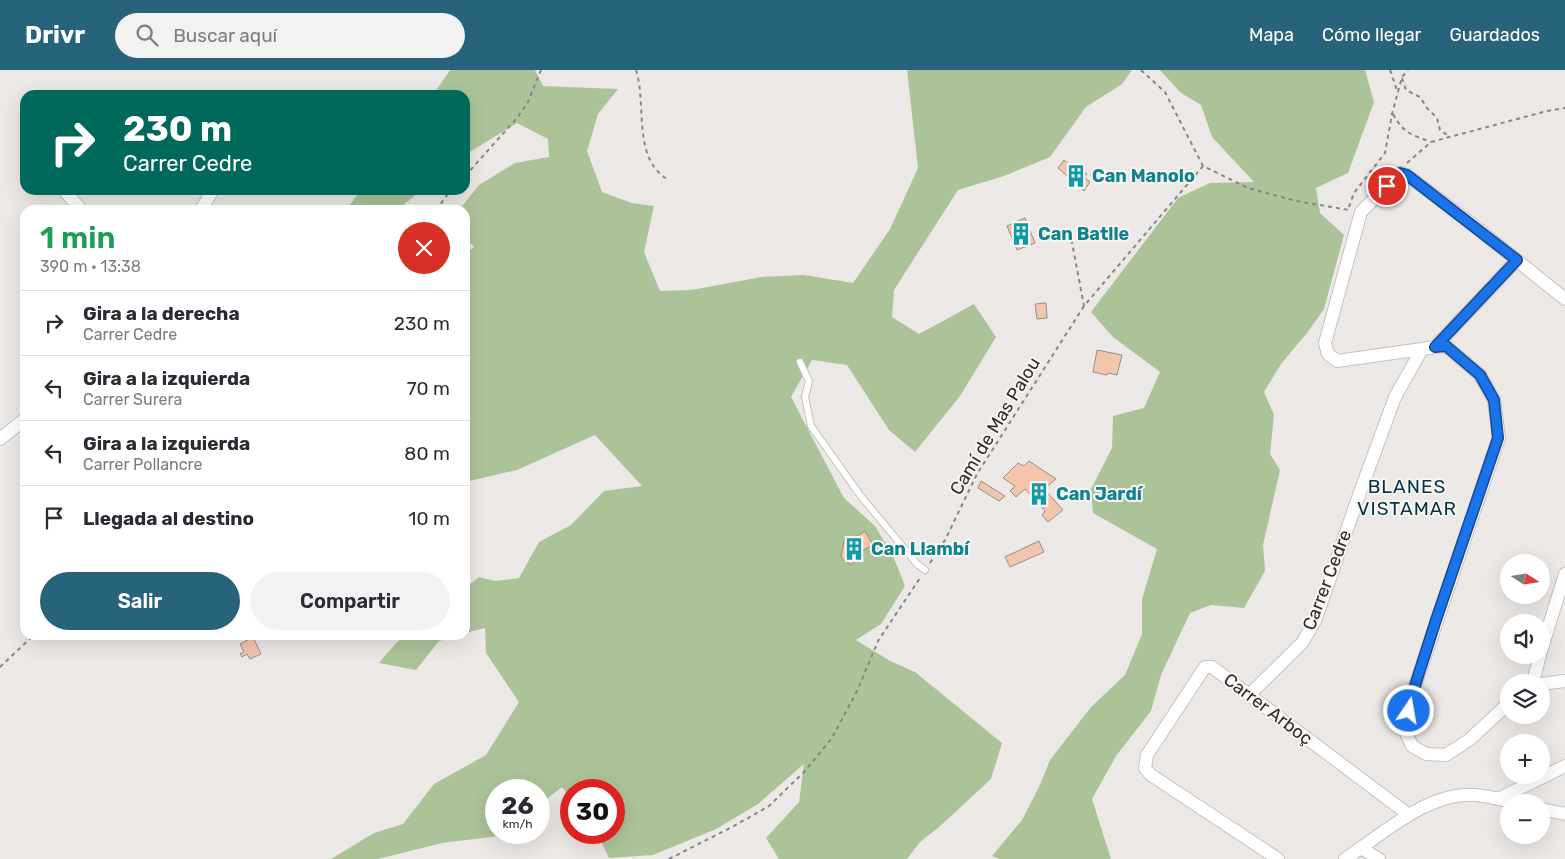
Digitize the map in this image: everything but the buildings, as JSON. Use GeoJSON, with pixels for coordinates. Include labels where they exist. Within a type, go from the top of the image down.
{"type":"FeatureCollection","features":[{"type":"Feature","properties":{"kind":"street"},"geometry":{"type":"LineString","coordinates":[[1500,711],[1469,740],[1446,755],[1426,754],[1412,746],[1405,731],[1413,692],[1498,438],[1494,400],[1480,375],[1446,346],[1337,361],[1328,354],[1325,343],[1361,212],[1404,174],[1565,299]]}},
{"type":"Feature","properties":{"kind":"street"},"geometry":{"type":"LineString","coordinates":[[68,195],[77,205]]}},
{"type":"Feature","properties":{"kind":"street"},"geometry":{"type":"LineString","coordinates":[[1435,347],[1517,260]]}},
{"type":"Feature","properties":{"kind":"street","name":"Carrer Cedre"},"geometry":{"type":"LineString","coordinates":[[1249,695],[1302,644],[1315,621],[1395,398],[1422,349]]}},
{"type":"Feature","properties":{"kind":"street"},"geometry":{"type":"LineString","coordinates":[[0,439],[20,423]]}},
{"type":"Feature","properties":{"kind":"street"},"geometry":{"type":"LineString","coordinates":[[1550,622],[1565,574]]}},
{"type":"Feature","properties":{"kind":"street","name":"Carrer Arboç"},"geometry":{"type":"LineString","coordinates":[[1278,859],[1151,775],[1145,768],[1147,755],[1205,667],[1212,667],[1409,815]]}},
{"type":"Feature","properties":{"kind":"street"},"geometry":{"type":"LineString","coordinates":[[1550,683],[1565,681]]}},
{"type":"Feature","properties":{"kind":"street"},"geometry":{"type":"LineString","coordinates":[[1345,859],[1409,815],[1445,798],[1474,795],[1498,799],[1565,766]]}},
{"type":"Feature","properties":{"kind":"street"},"geometry":{"type":"LineString","coordinates":[[1550,811],[1565,814]]}},
{"type":"Feature","properties":{"kind":"street"},"geometry":{"type":"LineString","coordinates":[[1362,848],[1379,859]]}},
{"type":"Feature","properties":{"kind":"lane"},"geometry":{"type":"LineString","coordinates":[[800,362],[809,381],[805,397],[811,426],[860,495],[917,564],[925,570]]}},
{"type":"Feature","properties":{"kind":"path"},"geometry":{"type":"LineString","coordinates":[[470,170],[517,118],[528,102],[541,70]]}},
{"type":"Feature","properties":{"kind":"path"},"geometry":{"type":"LineString","coordinates":[[636,70],[641,102],[642,133],[651,162],[659,174],[667,179]]}},
{"type":"Feature","properties":{"kind":"path"},"geometry":{"type":"LineString","coordinates":[[1141,70],[1165,92],[1203,166],[1248,188],[1296,201],[1361,212]]}},
{"type":"Feature","properties":{"kind":"path"},"geometry":{"type":"LineString","coordinates":[[1390,70],[1398,93]]}},
{"type":"Feature","properties":{"kind":"path"},"geometry":{"type":"LineString","coordinates":[[1348,210],[1354,193],[1386,153],[1392,114],[1402,77],[1408,70]]}},
{"type":"Feature","properties":{"kind":"path"},"geometry":{"type":"LineString","coordinates":[[1402,77],[1406,90],[1420,97],[1437,118],[1440,130],[1450,137]]}},
{"type":"Feature","properties":{"kind":"path"},"geometry":{"type":"LineString","coordinates":[[1404,174],[1409,159],[1432,142],[1547,111],[1565,108]]}},
{"type":"Feature","properties":{"kind":"path"},"geometry":{"type":"LineString","coordinates":[[1392,114],[1399,126],[1413,136],[1432,142]]}},
{"type":"Feature","properties":{"kind":"path","name":"Camí de Mas Palou"},"geometry":{"type":"LineString","coordinates":[[669,859],[769,806],[804,772],[832,738],[858,689],[878,641],[945,540],[977,474],[1084,306],[1203,166]]}},
{"type":"Feature","properties":{"kind":"path"},"geometry":{"type":"LineString","coordinates":[[1070,232],[1084,306]]}},
{"type":"Feature","properties":{"kind":"path"},"geometry":{"type":"LineString","coordinates":[[0,667],[29,640]]}},
{"type":"Feature","properties":{"kind":"green space"},"geometry":{"type":"Polygon","coordinates":[[[450,70],[535,70],[543,86],[618,89],[598,114],[587,151],[602,192],[632,203],[654,206],[644,252],[660,291],[691,290],[762,277],[804,275],[853,283],[890,229],[918,168],[907,70],[1132,70],[1122,84],[1086,107],[1050,157],[1004,176],[958,190],[894,290],[892,317],[919,334],[974,304],[996,337],[960,396],[915,452],[889,430],[847,365],[812,360],[791,397],[844,498],[875,526],[893,556],[905,586],[881,624],[856,640],[890,661],[915,672],[1002,743],[991,779],[920,842],[907,859],[779,859],[766,838],[799,802],[804,764],[758,804],[716,829],[653,855],[609,858],[602,844],[625,844],[625,779],[560,779],[560,789],[550,796],[550,779],[485,779],[485,838],[442,843],[378,859],[331,859],[374,833],[403,824],[434,784],[486,755],[519,702],[486,653],[485,628],[470,632],[470,584],[479,577],[495,581],[519,578],[539,542],[571,525],[604,491],[642,486],[595,435],[517,470],[470,481],[470,250],[474,247],[470,243],[470,205],[463,205],[479,185],[515,163],[549,157],[548,139],[517,123],[470,152],[470,90],[436,90],[450,70]]]}},
{"type":"Feature","properties":{"kind":"green space"},"geometry":{"type":"Polygon","coordinates":[[[1160,70],[1365,70],[1374,102],[1348,173],[1316,188],[1320,213],[1344,235],[1324,309],[1281,364],[1264,392],[1274,415],[1270,454],[1280,470],[1263,545],[1265,571],[1244,608],[1211,605],[1190,613],[1161,675],[1151,711],[1116,756],[1092,799],[1111,859],[999,859],[992,856],[1022,820],[1050,760],[1091,707],[1125,675],[1142,634],[1142,599],[1157,549],[1093,513],[1091,489],[1112,448],[1113,416],[1144,408],[1160,372],[1113,337],[1091,312],[1178,198],[1210,183],[1254,182],[1212,137],[1201,105],[1180,92],[1160,70]]]}},
{"type":"Feature","properties":{"kind":"green space"},"geometry":{"type":"Polygon","coordinates":[[[357,195],[416,195],[403,205],[350,205],[357,195]]]}},
{"type":"Feature","properties":{"kind":"green space"},"geometry":{"type":"Polygon","coordinates":[[[400,640],[442,640],[439,641],[416,670],[379,663],[400,640]]]}},
{"type":"Feature","properties":{"kind":"place","name":"Can Manolo"},"geometry":{"type":"Point","coordinates":[1076,176]}},
{"type":"Feature","properties":{"kind":"place","name":"Can Batlle"},"geometry":{"type":"Point","coordinates":[1021,234]}},
{"type":"Feature","properties":{"kind":"place","name":"Can Jardí"},"geometry":{"type":"Point","coordinates":[1039,494]}},
{"type":"Feature","properties":{"kind":"place","name":"Can Llambí"},"geometry":{"type":"Point","coordinates":[854,549]}},
{"type":"Feature","properties":{"kind":"district","name":"BLANES VISTAMAR"},"geometry":{"type":"Point","coordinates":[1407,497]}},
{"type":"Feature","properties":{"kind":"route"},"geometry":{"type":"LineString","coordinates":[[1387,186],[1400,173],[1407,175],[1517,260],[1435,347],[1446,346],[1480,375],[1494,400],[1498,438],[1436,620],[1413,692],[1409,711]]}}]}
